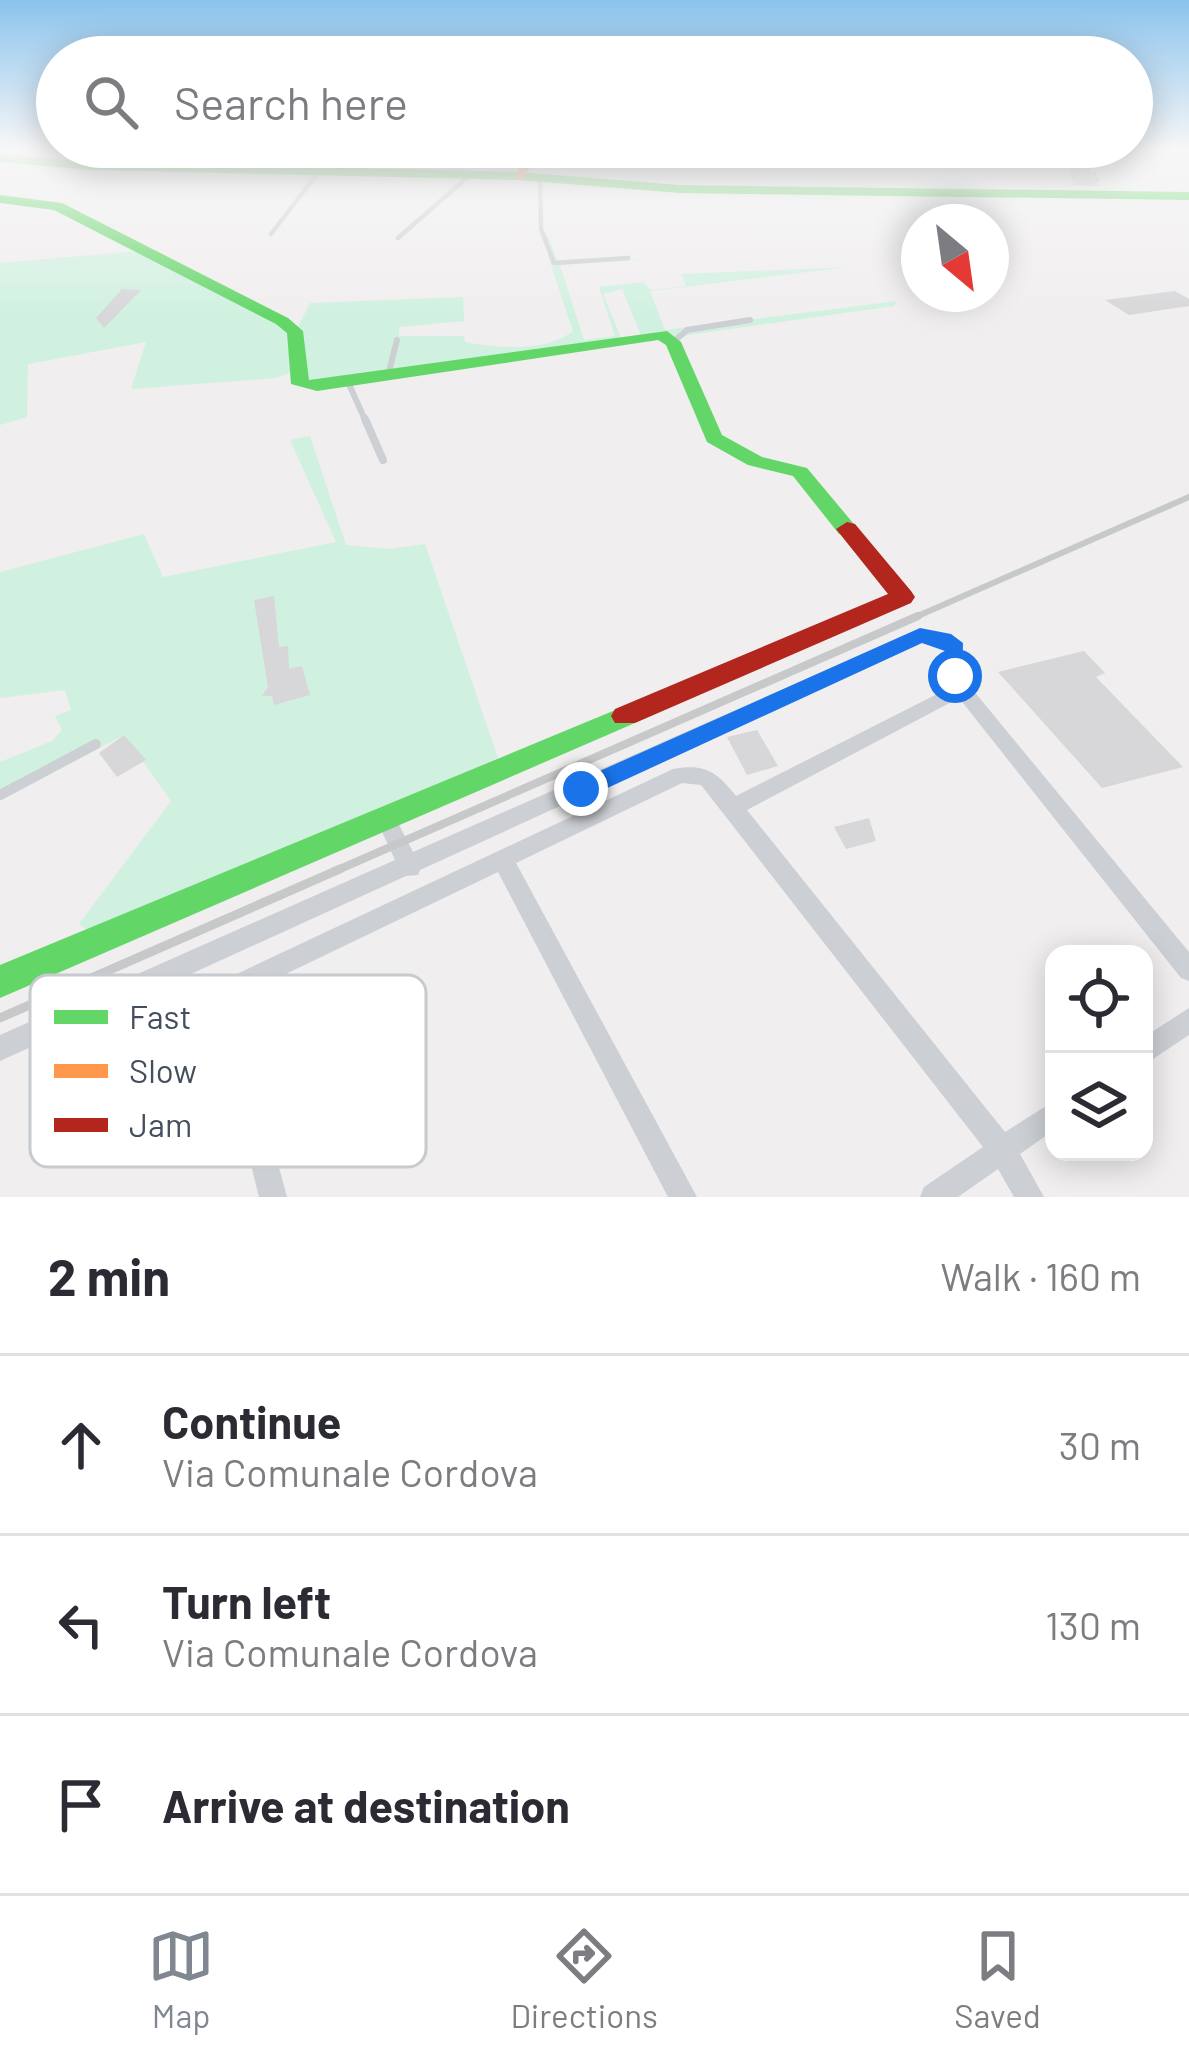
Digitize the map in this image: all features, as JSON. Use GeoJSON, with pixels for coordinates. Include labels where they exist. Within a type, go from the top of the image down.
{"type":"FeatureCollection","features":[{"type":"Feature","properties":{"kind":"street"},"geometry":{"type":"LineString","coordinates":[[0,982],[388,823],[903,597],[800,472],[755,460],[714,438],[673,342],[661,335],[347,382],[300,383],[295,374],[294,328],[56,206]]}},
{"type":"Feature","properties":{"kind":"street"},"geometry":{"type":"LineString","coordinates":[[161,975],[920,635],[944,639],[956,648],[955,676],[962,689],[1189,970]]}},
{"type":"Feature","properties":{"kind":"street"},"geometry":{"type":"LineString","coordinates":[[733,807],[962,689]]}},
{"type":"Feature","properties":{"kind":"street"},"geometry":{"type":"LineString","coordinates":[[259,975],[680,775],[706,777],[1001,1150],[1030,1197]]}},
{"type":"Feature","properties":{"kind":"street"},"geometry":{"type":"LineString","coordinates":[[388,823],[408,863]]}},
{"type":"Feature","properties":{"kind":"street"},"geometry":{"type":"LineString","coordinates":[[502,858],[682,1197]]}},
{"type":"Feature","properties":{"kind":"street"},"geometry":{"type":"LineString","coordinates":[[1153,1046],[1189,1020]]}},
{"type":"Feature","properties":{"kind":"street"},"geometry":{"type":"LineString","coordinates":[[0,1048],[30,1034]]}},
{"type":"Feature","properties":{"kind":"street"},"geometry":{"type":"LineString","coordinates":[[934,1197],[1045,1120]]}},
{"type":"Feature","properties":{"kind":"street"},"geometry":{"type":"LineString","coordinates":[[265,1167],[273,1197]]}},
{"type":"Feature","properties":{"kind":"lane"},"geometry":{"type":"LineString","coordinates":[[272,234],[293,206]]}},
{"type":"Feature","properties":{"kind":"lane"},"geometry":{"type":"LineString","coordinates":[[398,238],[435,206]]}},
{"type":"Feature","properties":{"kind":"lane"},"geometry":{"type":"LineString","coordinates":[[536,206],[554,262],[628,258]]}},
{"type":"Feature","properties":{"kind":"lane"},"geometry":{"type":"LineString","coordinates":[[673,342],[687,330],[749,320]]}},
{"type":"Feature","properties":{"kind":"lane"},"geometry":{"type":"LineString","coordinates":[[388,375],[397,340]]}},
{"type":"Feature","properties":{"kind":"lane"},"geometry":{"type":"LineString","coordinates":[[347,382],[383,460]]}},
{"type":"Feature","properties":{"kind":"lane"},"geometry":{"type":"LineString","coordinates":[[0,795],[96,744]]}},
{"type":"Feature","properties":{"kind":"green space"},"geometry":{"type":"Polygon","coordinates":[[[546,231],[558,261],[651,259],[560,265],[584,340],[615,336],[599,287],[643,282],[651,290],[686,286],[681,274],[849,267],[650,291],[665,330],[897,301],[894,306],[688,335],[673,342],[641,335],[622,289],[603,294],[621,338],[317,386],[294,371],[275,378],[131,389],[146,342],[28,364],[27,417],[0,425],[0,263],[149,250],[297,329],[310,303],[463,297],[464,321],[399,327],[399,336],[464,336],[465,342],[520,347],[549,343],[573,331],[548,256],[546,231]]]}},
{"type":"Feature","properties":{"kind":"green space"},"geometry":{"type":"Polygon","coordinates":[[[310,436],[346,545],[389,549],[425,544],[498,758],[93,934],[79,924],[171,801],[124,735],[0,801],[0,762],[52,741],[62,730],[55,716],[71,710],[65,690],[0,698],[0,572],[144,534],[163,577],[336,542],[290,440],[310,436]]]}},
{"type":"Feature","properties":{"kind":"building"},"geometry":{"type":"Polygon","coordinates":[[[122,289],[141,290],[104,328],[96,318],[122,289]]]}},
{"type":"Feature","properties":{"kind":"building"},"geometry":{"type":"Polygon","coordinates":[[[1175,291],[1189,299],[1189,306],[1129,315],[1105,300],[1175,291]]]}},
{"type":"Feature","properties":{"kind":"building"},"geometry":{"type":"Polygon","coordinates":[[[274,596],[279,647],[288,646],[289,669],[302,666],[310,695],[274,705],[272,696],[262,696],[268,687],[254,600],[274,596]]]}},
{"type":"Feature","properties":{"kind":"building"},"geometry":{"type":"Polygon","coordinates":[[[1084,651],[1105,673],[1096,677],[1183,767],[1102,788],[998,672],[1084,651]]]}},
{"type":"Feature","properties":{"kind":"building"},"geometry":{"type":"Polygon","coordinates":[[[757,730],[778,766],[747,775],[727,737],[757,730]]]}},
{"type":"Feature","properties":{"kind":"building"},"geometry":{"type":"Polygon","coordinates":[[[124,735],[146,760],[117,777],[99,753],[124,735]]]}},
{"type":"Feature","properties":{"kind":"building"},"geometry":{"type":"Polygon","coordinates":[[[869,818],[876,841],[846,849],[834,827],[869,818]]]}},
{"type":"Feature","properties":{"kind":"railway"},"geometry":{"type":"LineString","coordinates":[[911,619],[1189,497]]}},
{"type":"Feature","properties":{"kind":"railway"},"geometry":{"type":"LineString","coordinates":[[333,872],[918,616]]}},
{"type":"Feature","properties":{"kind":"railway"},"geometry":{"type":"LineString","coordinates":[[98,975],[340,869]]}},
{"type":"Feature","properties":{"kind":"railway"},"geometry":{"type":"LineString","coordinates":[[0,1018],[30,1005]]}},
{"type":"Feature","properties":{"kind":"traffic: fast"},"geometry":{"type":"LineString","coordinates":[[56,206],[282,321],[295,331],[300,384],[317,386],[661,335],[673,342],[714,438],[755,461],[800,472],[847,529]]}},
{"type":"Feature","properties":{"kind":"traffic: fast"},"geometry":{"type":"LineString","coordinates":[[0,982],[625,716]]}},
{"type":"Feature","properties":{"kind":"traffic: jam"},"geometry":{"type":"LineString","coordinates":[[625,716],[903,597],[847,529]]}},
{"type":"Feature","properties":{"kind":"route"},"geometry":{"type":"LineString","coordinates":[[581,789],[920,635],[936,636],[956,648],[955,676]]}}]}
